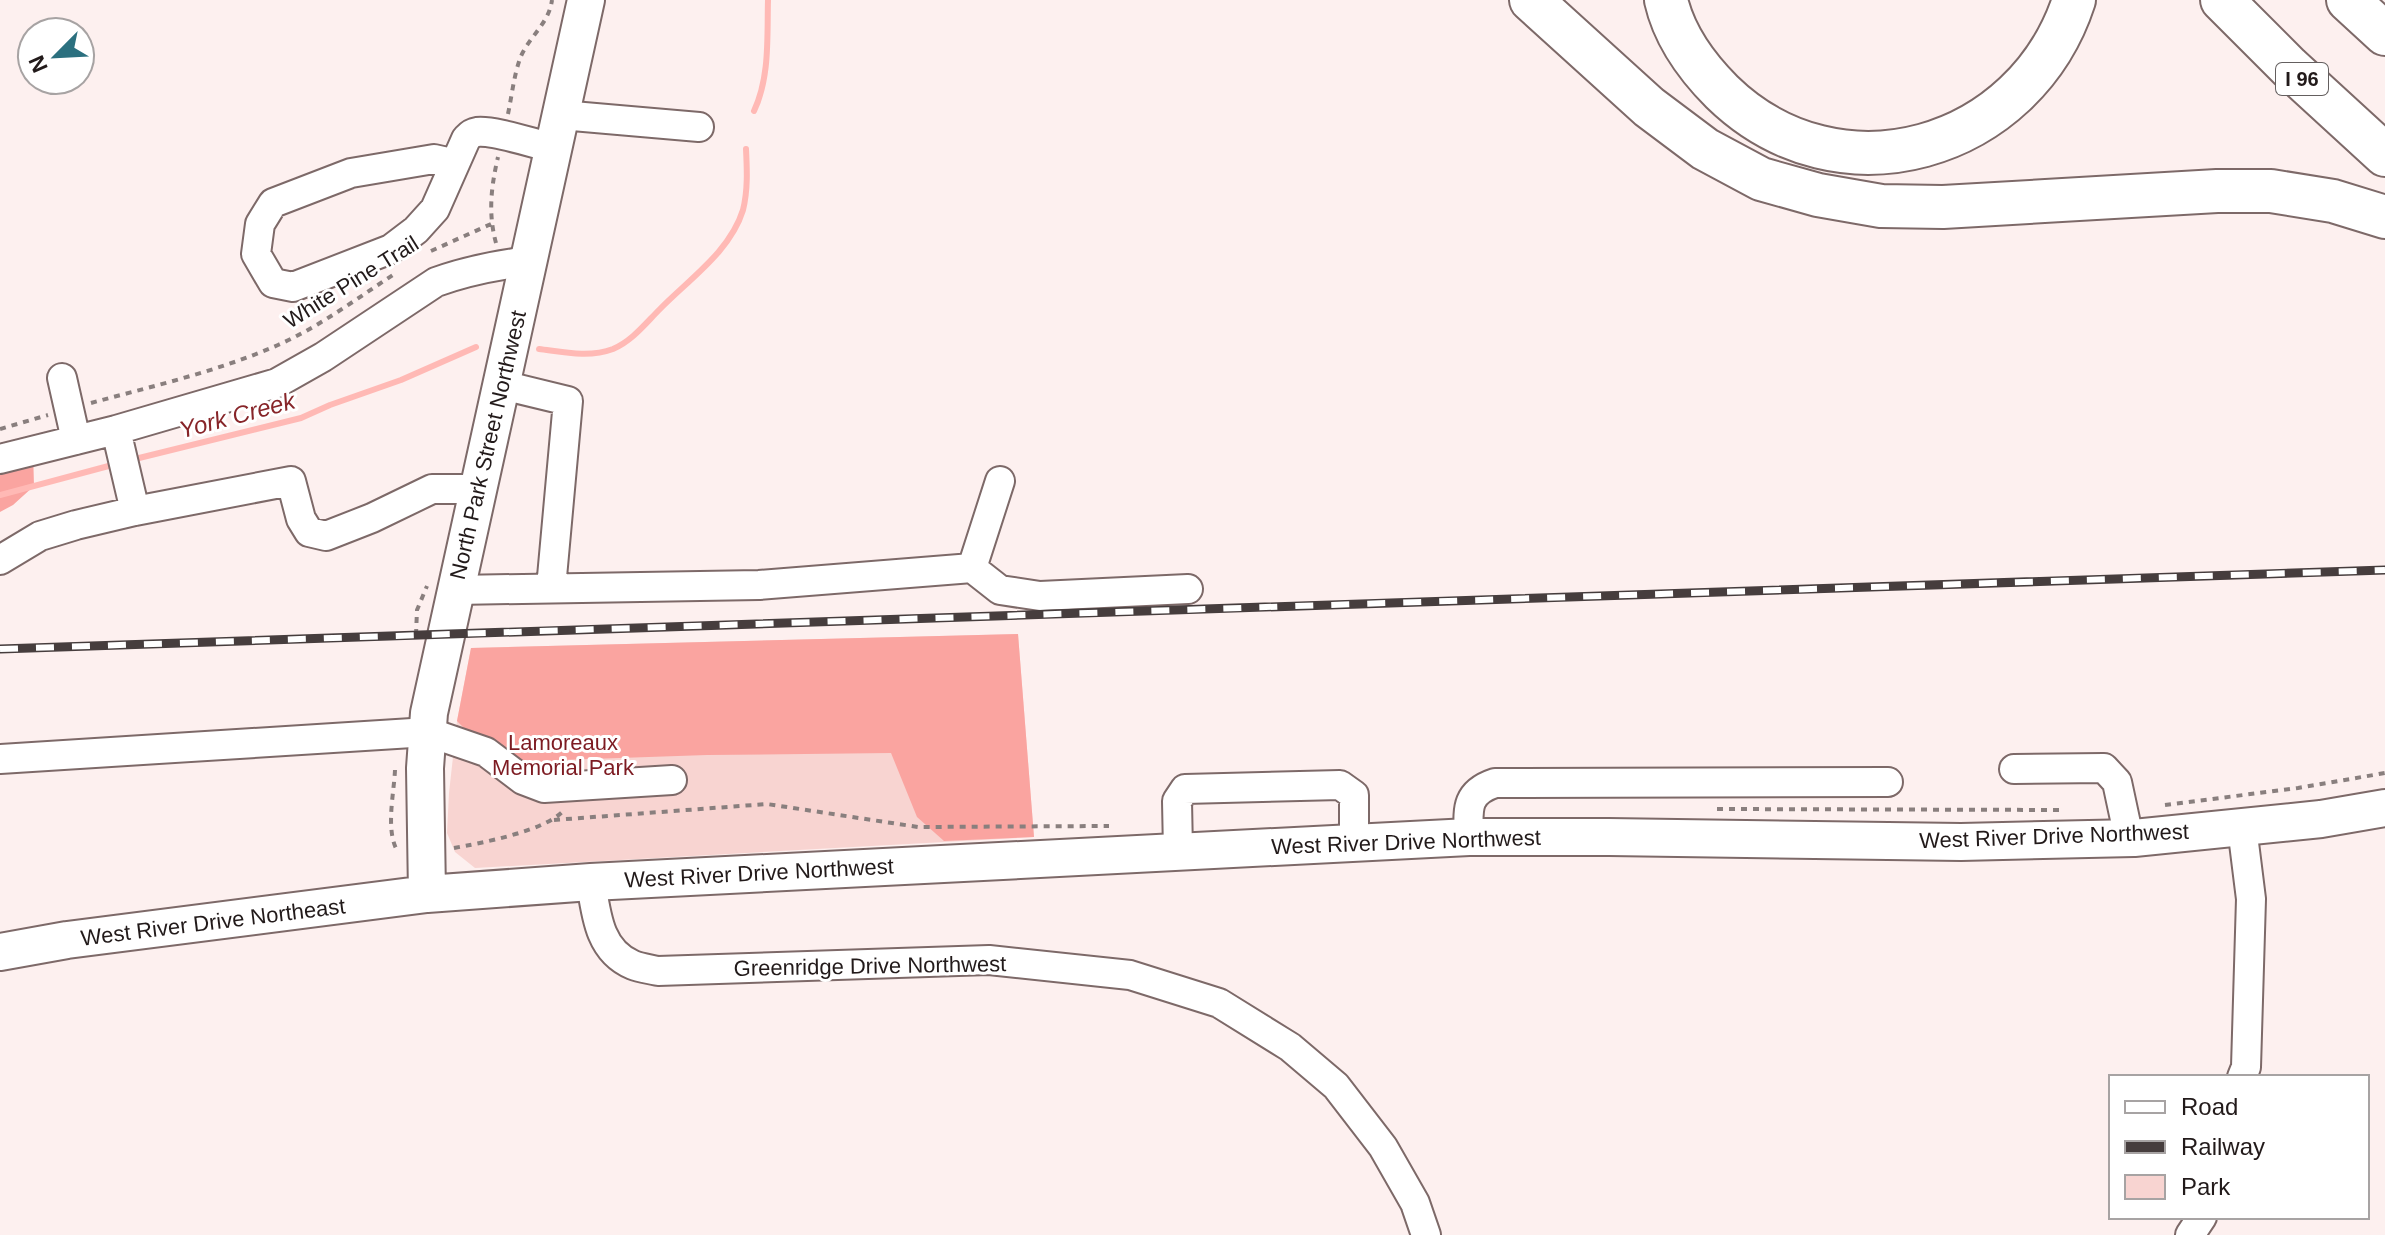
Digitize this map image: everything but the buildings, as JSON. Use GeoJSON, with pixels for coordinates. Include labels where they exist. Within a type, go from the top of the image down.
{"type":"FeatureCollection","features":[{"type":"Feature","properties":{"kind":"highway"},"geometry":{"type":"LineString","coordinates":[[1531,0],[1649,107],[1705,149],[1761,179],[1818,195],[1881,206],[1943,207],[2217,191],[2271,191],[2333,201],[2385,217]]}},
{"type":"Feature","properties":{"kind":"highway"},"geometry":{"type":"LineString","coordinates":[[1666,0],[1674,24],[1692,58],[1740,108],[1764,124],[1803,142],[1836,151],[1871,153],[1907,150],[1939,142],[1995,111],[2047,59],[2059,39],[2074,0]]}},
{"type":"Feature","properties":{"kind":"highway","name":"I 96"},"geometry":{"type":"LineString","coordinates":[[2222,0],[2385,155]]}},
{"type":"Feature","properties":{"kind":"highway"},"geometry":{"type":"LineString","coordinates":[[2348,0],[2385,34]]}},
{"type":"Feature","properties":{"kind":"main road","name":"North Park Street Northwest"},"geometry":{"type":"LineString","coordinates":[[427,894],[425,768],[429,713],[586,0]]}},
{"type":"Feature","properties":{"kind":"main road","name":"West River Drive Northwest"},"geometry":{"type":"LineString","coordinates":[[427,894],[591,882],[1469,837],[1961,842],[2129,838],[2321,819],[2385,808]]}},
{"type":"Feature","properties":{"kind":"main road","name":"West River Drive Northeast"},"geometry":{"type":"LineString","coordinates":[[0,952],[67,940],[427,894]]}},
{"type":"Feature","properties":{"kind":"street"},"geometry":{"type":"LineString","coordinates":[[452,167],[434,159],[371,169],[332,179],[273,203],[260,224],[256,254],[260,263],[273,283],[293,287],[392,262],[435,209],[452,167],[471,134],[478,132],[503,136],[557,131],[699,127]]}},
{"type":"Feature","properties":{"kind":"street"},"geometry":{"type":"LineString","coordinates":[[0,459],[76,440],[122,453],[277,383],[323,357],[436,282],[529,261]]}},
{"type":"Feature","properties":{"kind":"street"},"geometry":{"type":"LineString","coordinates":[[62,378],[76,440]]}},
{"type":"Feature","properties":{"kind":"street"},"geometry":{"type":"LineString","coordinates":[[502,385],[568,401],[551,588]]}},
{"type":"Feature","properties":{"kind":"street"},"geometry":{"type":"LineString","coordinates":[[122,453],[135,511]]}},
{"type":"Feature","properties":{"kind":"street"},"geometry":{"type":"LineString","coordinates":[[0,560],[40,536],[135,511],[291,481],[301,519],[309,532],[326,536],[432,489],[479,489]]}},
{"type":"Feature","properties":{"kind":"street"},"geometry":{"type":"LineString","coordinates":[[972,568],[1000,481]]}},
{"type":"Feature","properties":{"kind":"street"},"geometry":{"type":"LineString","coordinates":[[456,590],[759,585],[972,568],[1000,590],[1040,596],[1188,589]]}},
{"type":"Feature","properties":{"kind":"street"},"geometry":{"type":"LineString","coordinates":[[0,759],[428,732],[486,752],[523,780],[544,788],[672,780]]}},
{"type":"Feature","properties":{"kind":"street"},"geometry":{"type":"LineString","coordinates":[[2014,769],[2104,768],[2117,782],[2129,838]]}},
{"type":"Feature","properties":{"kind":"street"},"geometry":{"type":"LineString","coordinates":[[1469,837],[1470,803],[1479,790],[1495,783],[1888,782]]}},
{"type":"Feature","properties":{"kind":"street"},"geometry":{"type":"LineString","coordinates":[[1178,851],[1177,801],[1185,789],[1340,785],[1354,795],[1354,843]]}},
{"type":"Feature","properties":{"kind":"street"},"geometry":{"type":"LineString","coordinates":[[2242,827],[2251,899],[2246,1067],[2243,1075]]}},
{"type":"Feature","properties":{"kind":"street","name":"Greenridge Drive Northwest"},"geometry":{"type":"LineString","coordinates":[[591,882],[597,920],[613,953],[632,965],[658,971],[989,960],[1130,975],[1219,1003],[1290,1047],[1336,1086],[1383,1147],[1415,1203],[1426,1235]]}},
{"type":"Feature","properties":{"kind":"path","name":"White Pine Trail"},"geometry":{"type":"LineString","coordinates":[[419,258],[491,224],[491,185],[520,60],[528,43],[544,24],[552,0]]}},
{"type":"Feature","properties":{"kind":"path","name":"White Pine Trail"},"geometry":{"type":"LineString","coordinates":[[0,429],[186,377],[277,346],[302,333],[392,262]]}},
{"type":"Feature","properties":{"kind":"green space"},"geometry":{"type":"Polygon","coordinates":[[[33,450],[34,486],[0,512],[0,459],[33,450]]]}},
{"type":"Feature","properties":{"kind":"green space","name":"Lamoreaux Memorial Park"},"geometry":{"type":"Polygon","coordinates":[[[1018,634],[1034,837],[475,868],[455,852],[447,833],[457,721],[471,648],[1018,634]]]}},
{"type":"Feature","properties":{"kind":"green space","name":"Lamoreaux Memorial Park"},"geometry":{"type":"Polygon","coordinates":[[[1018,634],[1034,837],[944,841],[917,817],[891,753],[561,760],[561,777],[544,777],[457,721],[471,648],[1018,634]]]}},
{"type":"Feature","properties":{"kind":"waterway","name":"York Creek"},"geometry":{"type":"LineString","coordinates":[[754,111],[765,71],[768,0]]}},
{"type":"Feature","properties":{"kind":"waterway","name":"York Creek"},"geometry":{"type":"LineString","coordinates":[[539,349],[576,354],[604,352],[620,346],[638,332],[707,264],[737,225],[746,195],[746,149]]}},
{"type":"Feature","properties":{"kind":"waterway","name":"York Creek"},"geometry":{"type":"LineString","coordinates":[[131,460],[301,418],[476,347]]}},
{"type":"Feature","properties":{"kind":"waterway","name":"York Creek"},"geometry":{"type":"LineString","coordinates":[[0,495],[116,464]]}},
{"type":"Feature","properties":{"kind":"railway"},"geometry":{"type":"LineString","coordinates":[[0,649],[2385,570]]}}]}
